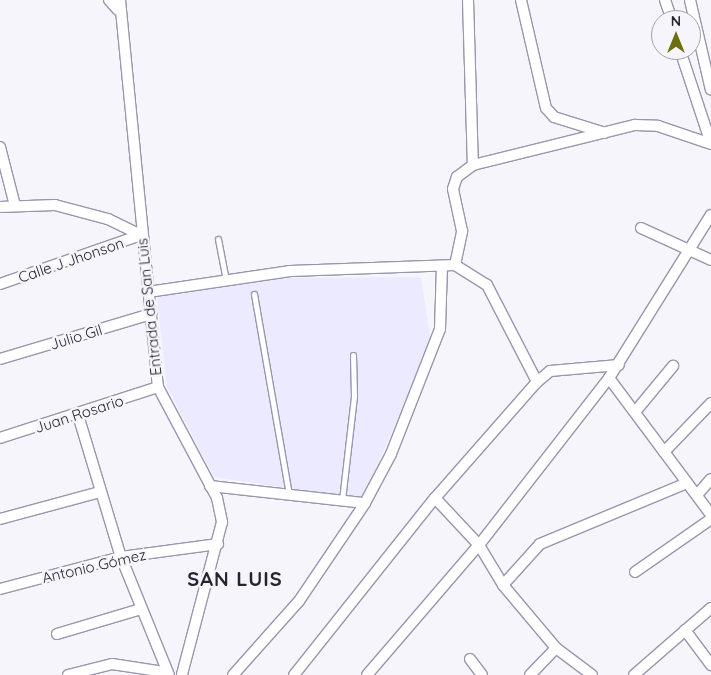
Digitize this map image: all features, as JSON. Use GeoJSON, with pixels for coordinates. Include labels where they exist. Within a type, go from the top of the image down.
{"type":"FeatureCollection","features":[{"type":"Feature","properties":{"kind":"street"},"geometry":{"type":"LineString","coordinates":[[109,0],[119,5]]}},
{"type":"Feature","properties":{"kind":"street"},"geometry":{"type":"LineString","coordinates":[[468,0],[473,165]]}},
{"type":"Feature","properties":{"kind":"street"},"geometry":{"type":"LineString","coordinates":[[521,0],[546,108],[554,117],[605,133]]}},
{"type":"Feature","properties":{"kind":"street"},"geometry":{"type":"LineString","coordinates":[[690,0],[707,52],[711,90]]}},
{"type":"Feature","properties":{"kind":"street","name":"Entrada de San Luis"},"geometry":{"type":"LineString","coordinates":[[119,5],[158,387],[210,486],[222,522],[218,544],[182,675]]}},
{"type":"Feature","properties":{"kind":"street"},"geometry":{"type":"LineString","coordinates":[[683,60],[709,144]]}},
{"type":"Feature","properties":{"kind":"street"},"geometry":{"type":"LineString","coordinates":[[455,265],[462,231],[453,189],[457,177],[473,165],[634,125],[658,126],[709,144]]}},
{"type":"Feature","properties":{"kind":"street"},"geometry":{"type":"LineString","coordinates":[[0,147],[16,206]]}},
{"type":"Feature","properties":{"kind":"street"},"geometry":{"type":"LineString","coordinates":[[0,207],[55,205],[108,219],[141,235]]}},
{"type":"Feature","properties":{"kind":"street"},"geometry":{"type":"LineString","coordinates":[[366,675],[479,545],[619,365],[711,215]]}},
{"type":"Feature","properties":{"kind":"street"},"geometry":{"type":"LineString","coordinates":[[641,228],[711,260]]}},
{"type":"Feature","properties":{"kind":"street","name":"Calle J Jhonson"},"geometry":{"type":"LineString","coordinates":[[0,284],[141,235]]}},
{"type":"Feature","properties":{"kind":"street"},"geometry":{"type":"LineString","coordinates":[[148,292],[290,271],[455,265],[487,286],[536,382]]}},
{"type":"Feature","properties":{"kind":"street"},"geometry":{"type":"LineString","coordinates":[[233,675],[299,601],[365,503],[434,348],[442,319],[442,266]]}},
{"type":"Feature","properties":{"kind":"street","name":"Julio Gil"},"geometry":{"type":"LineString","coordinates":[[0,359],[151,314]]}},
{"type":"Feature","properties":{"kind":"street"},"geometry":{"type":"LineString","coordinates":[[294,675],[435,498],[536,382],[550,371],[619,365]]}},
{"type":"Feature","properties":{"kind":"street"},"geometry":{"type":"LineString","coordinates":[[636,412],[673,366]]}},
{"type":"Feature","properties":{"kind":"street"},"geometry":{"type":"LineString","coordinates":[[609,378],[697,495],[711,517],[635,572]]}},
{"type":"Feature","properties":{"kind":"street","name":"Juan Rosario"},"geometry":{"type":"LineString","coordinates":[[0,438],[78,416],[158,387]]}},
{"type":"Feature","properties":{"kind":"street"},"geometry":{"type":"LineString","coordinates":[[664,452],[711,403]]}},
{"type":"Feature","properties":{"kind":"street"},"geometry":{"type":"LineString","coordinates":[[68,675],[112,664],[152,674],[167,674],[122,557],[100,492],[78,416]]}},
{"type":"Feature","properties":{"kind":"street"},"geometry":{"type":"LineString","coordinates":[[697,495],[711,479]]}},
{"type":"Feature","properties":{"kind":"street"},"geometry":{"type":"LineString","coordinates":[[502,585],[540,544],[687,483]]}},
{"type":"Feature","properties":{"kind":"street"},"geometry":{"type":"LineString","coordinates":[[210,486],[365,503]]}},
{"type":"Feature","properties":{"kind":"street"},"geometry":{"type":"LineString","coordinates":[[0,519],[100,492]]}},
{"type":"Feature","properties":{"kind":"street"},"geometry":{"type":"LineString","coordinates":[[435,498],[479,545],[502,585],[556,648],[592,675]]}},
{"type":"Feature","properties":{"kind":"street","name":"Antonio Gómez"},"geometry":{"type":"LineString","coordinates":[[0,589],[122,557],[218,544]]}},
{"type":"Feature","properties":{"kind":"street"},"geometry":{"type":"LineString","coordinates":[[634,675],[711,608]]}},
{"type":"Feature","properties":{"kind":"street"},"geometry":{"type":"LineString","coordinates":[[57,634],[141,609]]}},
{"type":"Feature","properties":{"kind":"street"},"geometry":{"type":"LineString","coordinates":[[685,630],[711,665]]}},
{"type":"Feature","properties":{"kind":"street"},"geometry":{"type":"LineString","coordinates":[[530,675],[556,648]]}},
{"type":"Feature","properties":{"kind":"street"},"geometry":{"type":"LineString","coordinates":[[470,659],[482,675]]}},
{"type":"Feature","properties":{"kind":"lane"},"geometry":{"type":"LineString","coordinates":[[218,239],[226,281]]}},
{"type":"Feature","properties":{"kind":"lane"},"geometry":{"type":"LineString","coordinates":[[254,294],[289,495]]}},
{"type":"Feature","properties":{"kind":"lane"},"geometry":{"type":"LineString","coordinates":[[342,501],[354,396],[353,355]]}},
{"type":"Feature","properties":{"kind":"shaded area"},"geometry":{"type":"Polygon","coordinates":[[[421,277],[431,344],[362,499],[214,477],[167,387],[157,297],[287,278],[421,277]]]}},
{"type":"Feature","properties":{"kind":"district","name":"SAN LUIS"},"geometry":{"type":"Point","coordinates":[235,578]}}]}
